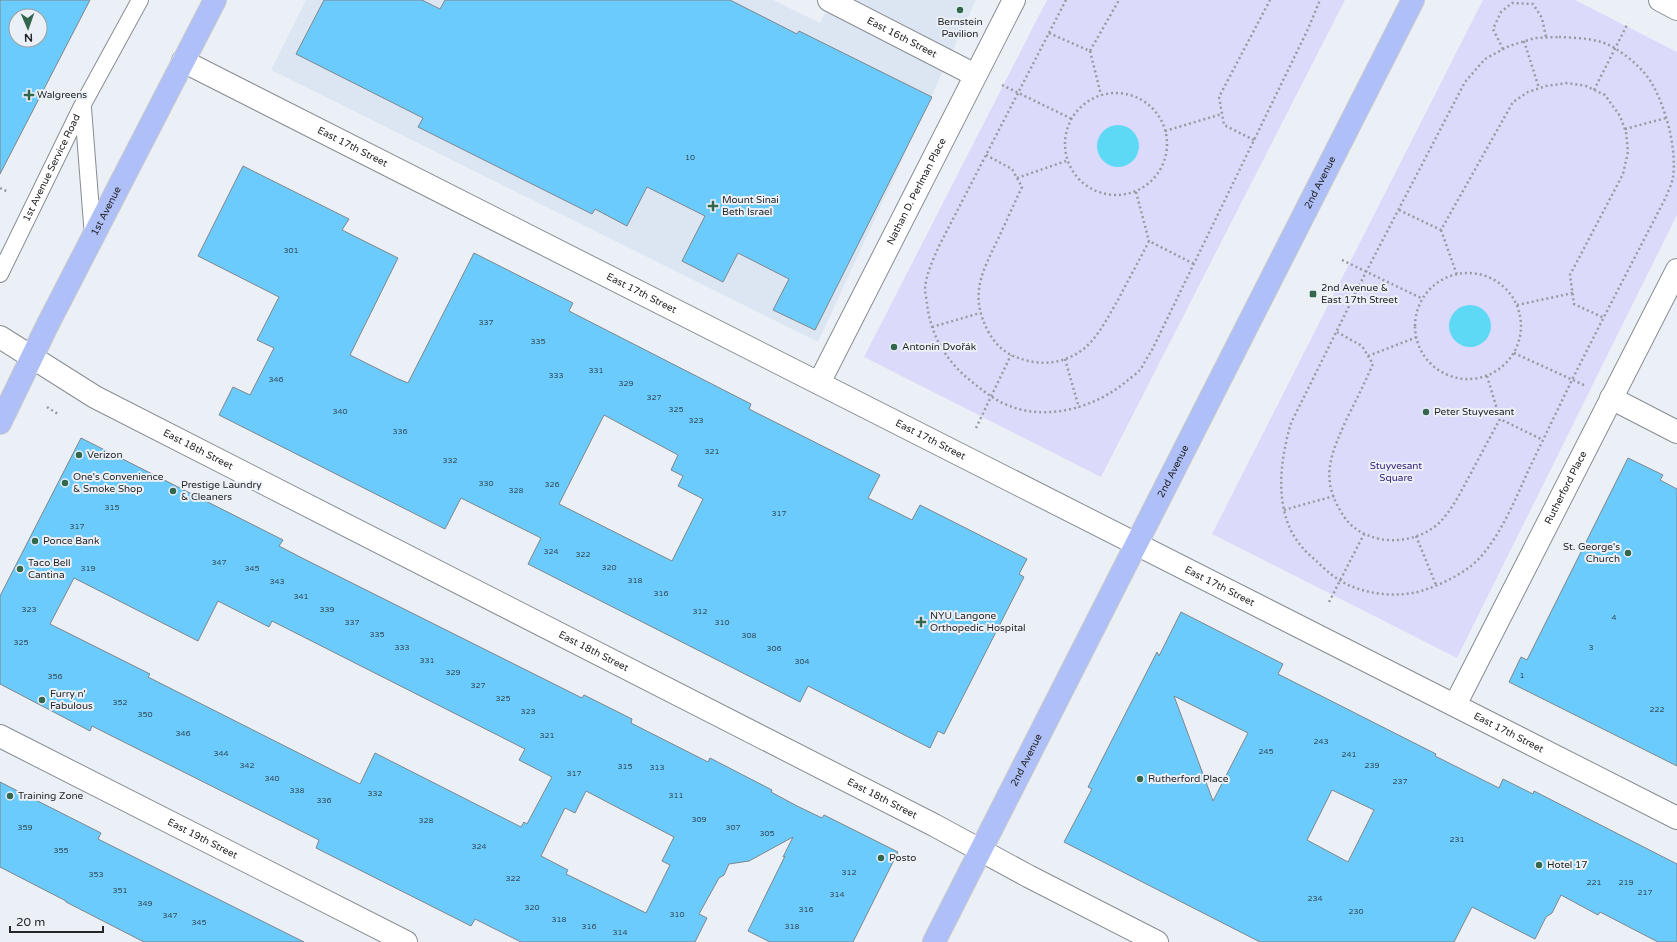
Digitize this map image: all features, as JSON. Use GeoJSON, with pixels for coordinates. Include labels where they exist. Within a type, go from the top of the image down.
{"type":"FeatureCollection","features":[{"type":"Feature","properties":{"kind":"main road","name":"1st Avenue"},"geometry":{"type":"LineString","coordinates":[[0,423],[31,358],[215,0]]}},
{"type":"Feature","properties":{"kind":"main road","name":"2nd Avenue"},"geometry":{"type":"LineString","coordinates":[[934,942],[1413,0]]}},
{"type":"Feature","properties":{"kind":"street","name":"East 16th Street"},"geometry":{"type":"LineString","coordinates":[[829,0],[975,75]]}},
{"type":"Feature","properties":{"kind":"street","name":"Nathan D. Perlman Place"},"geometry":{"type":"LineString","coordinates":[[819,383],[1014,0]]}},
{"type":"Feature","properties":{"kind":"street"},"geometry":{"type":"LineString","coordinates":[[1660,0],[1677,9]]}},
{"type":"Feature","properties":{"kind":"street","name":"East 17th Street"},"geometry":{"type":"LineString","coordinates":[[183,61],[1677,818]]}},
{"type":"Feature","properties":{"kind":"street","name":"Rutherford Place"},"geometry":{"type":"LineString","coordinates":[[1456,705],[1677,270]]}},
{"type":"Feature","properties":{"kind":"street","name":"East 18th Street"},"geometry":{"type":"LineString","coordinates":[[0,337],[31,358],[95,397],[927,821],[1028,876],[1157,942]]}},
{"type":"Feature","properties":{"kind":"street"},"geometry":{"type":"LineString","coordinates":[[1611,398],[1677,432]]}},
{"type":"Feature","properties":{"kind":"street","name":"East 19th Street"},"geometry":{"type":"LineString","coordinates":[[0,736],[406,942]]}},
{"type":"Feature","properties":{"kind":"lane","name":"1st Avenue Service Road"},"geometry":{"type":"LineString","coordinates":[[0,274],[82,106],[140,0]]}},
{"type":"Feature","properties":{"kind":"lane"},"geometry":{"type":"LineString","coordinates":[[82,106],[93,237]]}},
{"type":"Feature","properties":{"kind":"path"},"geometry":{"type":"LineString","coordinates":[[1066,0],[939,246],[929,270],[925,290],[932,327],[945,355],[959,371],[991,396],[1007,405],[1030,411],[1054,411],[1079,408],[1099,400],[1119,388],[1139,370],[1151,352],[1308,29],[1320,0]]}},
{"type":"Feature","properties":{"kind":"path"},"geometry":{"type":"LineString","coordinates":[[1101,96],[1090,51],[1119,0]]}},
{"type":"Feature","properties":{"kind":"path"},"geometry":{"type":"LineString","coordinates":[[1254,140],[1224,125],[1219,97],[1270,0]]}},
{"type":"Feature","properties":{"kind":"path"},"geometry":{"type":"LineString","coordinates":[[1503,49],[1493,29],[1500,12],[1512,3],[1533,4],[1542,18],[1546,37]]}},
{"type":"Feature","properties":{"kind":"path"},"geometry":{"type":"LineString","coordinates":[[1594,90],[1628,23]]}},
{"type":"Feature","properties":{"kind":"path"},"geometry":{"type":"LineString","coordinates":[[1049,33],[1090,51]]}},
{"type":"Feature","properties":{"kind":"path"},"geometry":{"type":"LineString","coordinates":[[1546,37],[1590,39],[1615,48],[1635,63],[1651,82],[1664,109],[1674,157],[1673,177],[1666,197],[1572,380],[1505,520],[1483,553],[1468,568],[1426,590],[1404,594],[1382,593],[1360,589],[1340,580],[1303,549],[1287,522],[1281,496],[1281,468],[1285,445],[1292,423],[1366,272],[1465,82],[1485,59],[1503,49],[1524,41],[1546,37]]}},
{"type":"Feature","properties":{"kind":"path"},"geometry":{"type":"LineString","coordinates":[[1524,41],[1539,88]]}},
{"type":"Feature","properties":{"kind":"path"},"geometry":{"type":"LineString","coordinates":[[1441,230],[1513,102],[1528,92],[1539,88],[1568,83],[1586,86],[1605,95],[1620,116],[1625,129],[1628,152],[1623,174],[1570,275],[1574,304],[1604,318]]}},
{"type":"Feature","properties":{"kind":"path"},"geometry":{"type":"LineString","coordinates":[[999,84],[1072,119]]}},
{"type":"Feature","properties":{"kind":"path"},"geometry":{"type":"LineString","coordinates":[[1114,93],[1128,94],[1144,101],[1155,110],[1164,124],[1168,149],[1164,163],[1151,182],[1136,192],[1119,195],[1101,193],[1086,185],[1073,171],[1065,151],[1066,132],[1072,119],[1083,104],[1101,96],[1114,93]]}},
{"type":"Feature","properties":{"kind":"path"},"geometry":{"type":"LineString","coordinates":[[1165,131],[1222,114]]}},
{"type":"Feature","properties":{"kind":"path"},"geometry":{"type":"LineString","coordinates":[[1625,129],[1666,118]]}},
{"type":"Feature","properties":{"kind":"path"},"geometry":{"type":"LineString","coordinates":[[986,155],[1012,169],[1022,187],[980,277],[978,294],[980,313],[994,342],[1016,358],[1039,363],[1056,362],[1065,359],[1073,356],[1088,346],[1104,325],[1149,241],[1136,192]]}},
{"type":"Feature","properties":{"kind":"path"},"geometry":{"type":"LineString","coordinates":[[1017,178],[1069,160]]}},
{"type":"Feature","properties":{"kind":"path"},"geometry":{"type":"LineString","coordinates":[[0,188],[8,192]]}},
{"type":"Feature","properties":{"kind":"path"},"geometry":{"type":"LineString","coordinates":[[1399,210],[1441,230],[1457,275]]}},
{"type":"Feature","properties":{"kind":"path"},"geometry":{"type":"LineString","coordinates":[[1149,241],[1194,264]]}},
{"type":"Feature","properties":{"kind":"path"},"geometry":{"type":"LineString","coordinates":[[1342,260],[1423,299]]}},
{"type":"Feature","properties":{"kind":"path"},"geometry":{"type":"LineString","coordinates":[[1464,273],[1480,274],[1496,281],[1509,291],[1517,305],[1522,322],[1520,338],[1514,353],[1504,366],[1487,376],[1473,379],[1457,378],[1441,372],[1428,361],[1420,347],[1415,331],[1416,314],[1423,299],[1433,286],[1448,277],[1457,275],[1464,273]]}},
{"type":"Feature","properties":{"kind":"path"},"geometry":{"type":"LineString","coordinates":[[1517,305],[1573,293]]}},
{"type":"Feature","properties":{"kind":"path"},"geometry":{"type":"LineString","coordinates":[[932,327],[980,313]]}},
{"type":"Feature","properties":{"kind":"path"},"geometry":{"type":"LineString","coordinates":[[1337,332],[1362,346],[1373,364],[1331,454],[1329,472],[1331,490],[1345,520],[1355,529],[1364,534],[1389,541],[1407,539],[1416,536],[1424,533],[1439,523],[1455,503],[1500,418],[1487,376]]}},
{"type":"Feature","properties":{"kind":"path"},"geometry":{"type":"LineString","coordinates":[[1368,356],[1417,337]]}},
{"type":"Feature","properties":{"kind":"path"},"geometry":{"type":"LineString","coordinates":[[1514,353],[1587,387]]}},
{"type":"Feature","properties":{"kind":"path"},"geometry":{"type":"LineString","coordinates":[[976,428],[1011,355]]}},
{"type":"Feature","properties":{"kind":"path"},"geometry":{"type":"LineString","coordinates":[[1065,359],[1079,408]]}},
{"type":"Feature","properties":{"kind":"path"},"geometry":{"type":"LineString","coordinates":[[47,407],[58,414]]}},
{"type":"Feature","properties":{"kind":"path"},"geometry":{"type":"LineString","coordinates":[[1500,418],[1543,440]]}},
{"type":"Feature","properties":{"kind":"path"},"geometry":{"type":"LineString","coordinates":[[1284,510],[1334,496]]}},
{"type":"Feature","properties":{"kind":"path"},"geometry":{"type":"LineString","coordinates":[[1329,602],[1364,534]]}},
{"type":"Feature","properties":{"kind":"path"},"geometry":{"type":"LineString","coordinates":[[1416,536],[1436,585]]}},
{"type":"Feature","properties":{"kind":"shaded area","name":"Mount Sinai Beth Israel"},"geometry":{"type":"Polygon","coordinates":[[[306,0],[773,0],[820,23],[832,0],[976,0],[818,342],[271,70],[306,0]]]}},
{"type":"Feature","properties":{"kind":"green space"},"geometry":{"type":"Polygon","coordinates":[[[1047,0],[1345,0],[1101,477],[864,357],[1047,0]]]}},
{"type":"Feature","properties":{"kind":"green space","name":"Stuyvesant Square"},"geometry":{"type":"Polygon","coordinates":[[[1483,0],[1575,0],[1677,52],[1677,215],[1457,658],[1212,534],[1483,0]]]}},
{"type":"Feature","properties":{"kind":"water"},"geometry":{"type":"Polygon","coordinates":[[[1118,125],[1133,131],[1139,146],[1133,161],[1118,167],[1103,161],[1097,146],[1103,131],[1118,125]]]}},
{"type":"Feature","properties":{"kind":"water"},"geometry":{"type":"Polygon","coordinates":[[[1470,305],[1485,311],[1491,326],[1485,341],[1470,347],[1455,341],[1449,326],[1455,311],[1470,305]]]}},
{"type":"Feature","properties":{"kind":"building"},"geometry":{"type":"Polygon","coordinates":[[[0,0],[90,0],[0,174],[0,0]]]}},
{"type":"Feature","properties":{"kind":"building","name":"Mount Sinai Beth Israel"},"geometry":{"type":"Polygon","coordinates":[[[324,0],[422,0],[440,9],[445,0],[730,0],[797,34],[799,31],[932,97],[815,330],[773,310],[789,279],[738,253],[723,282],[682,261],[705,216],[647,187],[627,226],[595,209],[592,214],[418,127],[423,118],[296,54],[324,0]]]}},
{"type":"Feature","properties":{"kind":"building"},"geometry":{"type":"Polygon","coordinates":[[[243,166],[349,219],[342,230],[398,258],[350,355],[408,383],[474,253],[573,303],[569,311],[751,404],[749,409],[880,475],[868,498],[912,520],[920,505],[1027,559],[1019,574],[1024,577],[944,734],[938,731],[930,748],[808,686],[800,702],[528,564],[541,538],[461,498],[445,529],[219,415],[233,387],[250,395],[274,348],[257,340],[279,297],[198,256],[243,166]],[[604,415],[559,504],[672,561],[703,499],[678,486],[683,476],[671,470],[678,455],[604,415]]]}},
{"type":"Feature","properties":{"kind":"building"},"geometry":{"type":"Polygon","coordinates":[[[81,438],[283,540],[279,546],[304,559],[582,698],[584,695],[632,719],[631,723],[708,762],[710,758],[772,790],[771,792],[797,806],[822,818],[824,815],[898,852],[853,942],[770,942],[748,931],[793,837],[749,861],[729,864],[724,875],[719,878],[699,914],[707,918],[695,942],[521,942],[475,919],[471,926],[316,848],[319,840],[92,726],[90,731],[0,684],[0,596],[81,438]],[[74,578],[50,624],[150,674],[148,677],[360,784],[375,753],[521,827],[524,822],[527,824],[552,777],[519,760],[525,749],[272,621],[269,627],[218,601],[198,641],[74,578]],[[586,791],[575,813],[565,808],[541,856],[568,870],[566,874],[646,913],[670,865],[662,861],[674,837],[586,791]]]}},
{"type":"Feature","properties":{"kind":"building"},"geometry":{"type":"Polygon","coordinates":[[[1628,458],[1663,475],[1660,480],[1677,489],[1677,766],[1509,682],[1521,657],[1527,660],[1628,458]]]}},
{"type":"Feature","properties":{"kind":"building"},"geometry":{"type":"Polygon","coordinates":[[[1181,612],[1283,664],[1278,674],[1436,754],[1435,756],[1499,788],[1503,779],[1533,794],[1534,791],[1677,864],[1677,942],[1658,942],[1600,912],[1598,915],[1561,895],[1552,913],[1546,917],[1535,939],[1472,907],[1454,942],[1260,942],[1064,842],[1092,789],[1088,787],[1157,652],[1159,656],[1181,612]],[[1174,696],[1213,801],[1248,733],[1174,696]],[[1332,790],[1307,840],[1348,862],[1374,810],[1332,790]]]}},
{"type":"Feature","properties":{"kind":"building"},"geometry":{"type":"Polygon","coordinates":[[[0,782],[101,833],[98,839],[304,942],[144,942],[66,902],[0,867],[0,782]]]}},
{"type":"Feature","properties":{"kind":"place","name":"Bernstein Pavilion"},"geometry":{"type":"Point","coordinates":[960,10]}},
{"type":"Feature","properties":{"kind":"place","name":"Walgreens"},"geometry":{"type":"Point","coordinates":[29,95]}},
{"type":"Feature","properties":{"kind":"place","name":"Mount Sinai Beth Israel"},"geometry":{"type":"Point","coordinates":[713,206]}},
{"type":"Feature","properties":{"kind":"place","name":"2nd Avenue & East 17th Street"},"geometry":{"type":"Point","coordinates":[1313,294]}},
{"type":"Feature","properties":{"kind":"place","name":"Antonín Dvořák"},"geometry":{"type":"Point","coordinates":[894,347]}},
{"type":"Feature","properties":{"kind":"place","name":"Peter Stuyvesant"},"geometry":{"type":"Point","coordinates":[1426,412]}},
{"type":"Feature","properties":{"kind":"place","name":"Verizon"},"geometry":{"type":"Point","coordinates":[79,455]}},
{"type":"Feature","properties":{"kind":"place","name":"One's Convenience & Smoke Shop"},"geometry":{"type":"Point","coordinates":[65,483]}},
{"type":"Feature","properties":{"kind":"place","name":"Prestige Laundry & Cleaners"},"geometry":{"type":"Point","coordinates":[173,491]}},
{"type":"Feature","properties":{"kind":"place","name":"Ponce Bank"},"geometry":{"type":"Point","coordinates":[35,541]}},
{"type":"Feature","properties":{"kind":"place","name":"St. George's Church"},"geometry":{"type":"Point","coordinates":[1628,553]}},
{"type":"Feature","properties":{"kind":"place","name":"Taco Bell Cantina"},"geometry":{"type":"Point","coordinates":[20,569]}},
{"type":"Feature","properties":{"kind":"place","name":"NYU Langone Orthopedic Hospital"},"geometry":{"type":"Point","coordinates":[921,622]}},
{"type":"Feature","properties":{"kind":"place","name":"Furry n' Fabulous"},"geometry":{"type":"Point","coordinates":[42,700]}},
{"type":"Feature","properties":{"kind":"place","name":"Rutherford Place"},"geometry":{"type":"Point","coordinates":[1140,779]}},
{"type":"Feature","properties":{"kind":"place","name":"Training Zone"},"geometry":{"type":"Point","coordinates":[10,796]}},
{"type":"Feature","properties":{"kind":"place","name":"Posto"},"geometry":{"type":"Point","coordinates":[881,858]}},
{"type":"Feature","properties":{"kind":"place","name":"Hotel 17"},"geometry":{"type":"Point","coordinates":[1539,865]}}]}
